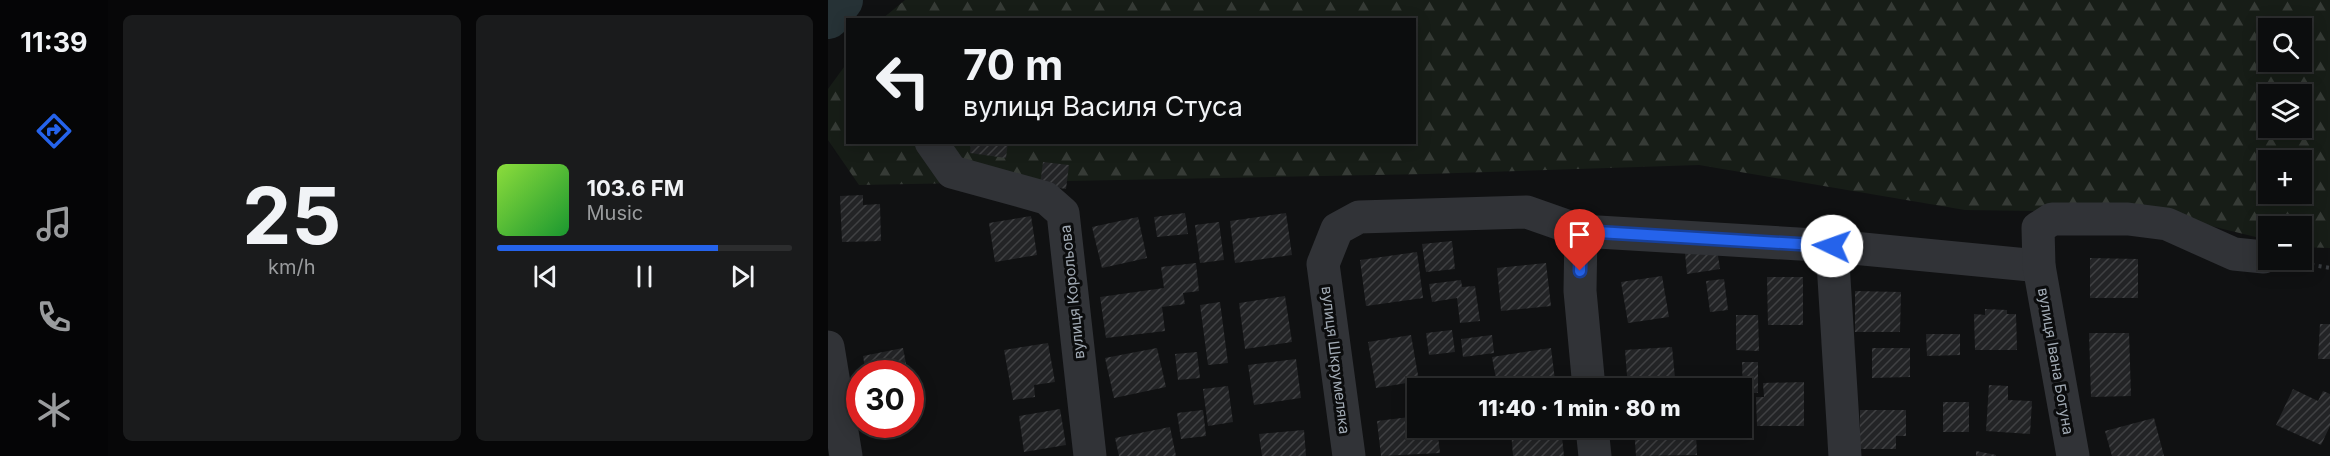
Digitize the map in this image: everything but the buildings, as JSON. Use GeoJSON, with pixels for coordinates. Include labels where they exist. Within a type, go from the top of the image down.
{"type":"FeatureCollection","features":[{"type":"Feature","properties":{"kind":"street","name":"вулиця Корольова"},"geometry":{"type":"LineString","coordinates":[[932,144],[952,172],[1046,198],[1063,213],[1090,456]]}},
{"type":"Feature","properties":{"kind":"street","name":"вулиця Шкрумеляка"},"geometry":{"type":"LineString","coordinates":[[1349,456],[1323,264],[1337,229],[1359,217],[1527,212],[1581,231]]}},
{"type":"Feature","properties":{"kind":"street","name":"вулиця Івана Богуна"},"geometry":{"type":"LineString","coordinates":[[2073,456],[2039,266],[2038,228],[2052,219],[2071,218],[2128,219],[2167,224],[2234,254],[2258,257]]}},
{"type":"Feature","properties":{"kind":"street"},"geometry":{"type":"LineString","coordinates":[[1588,378],[1580,291],[1581,231],[1832,246],[2039,266]]}},
{"type":"Feature","properties":{"kind":"street"},"geometry":{"type":"LineString","coordinates":[[1832,246],[1845,456]]}},
{"type":"Feature","properties":{"kind":"street"},"geometry":{"type":"LineString","coordinates":[[828,347],[846,456]]}},
{"type":"Feature","properties":{"kind":"street"},"geometry":{"type":"LineString","coordinates":[[1593,438],[1595,456]]}},
{"type":"Feature","properties":{"kind":"path"},"geometry":{"type":"LineString","coordinates":[[2312,265],[2330,268]]}},
{"type":"Feature","properties":{"kind":"green space"},"geometry":{"type":"Polygon","coordinates":[[[905,0],[2330,0],[2330,248],[2312,247],[2312,216],[2258,216],[2258,238],[2158,213],[1965,210],[1699,165],[1427,174],[859,185],[828,140],[828,89],[846,64],[846,144],[1416,144],[1416,18],[883,18],[905,0]]]}},
{"type":"Feature","properties":{"kind":"waterway"},"geometry":{"type":"LineString","coordinates":[[828,17],[841,0]]}},
{"type":"Feature","properties":{"kind":"route"},"geometry":{"type":"LineString","coordinates":[[1580,271],[1581,231],[1832,246]]}}]}
